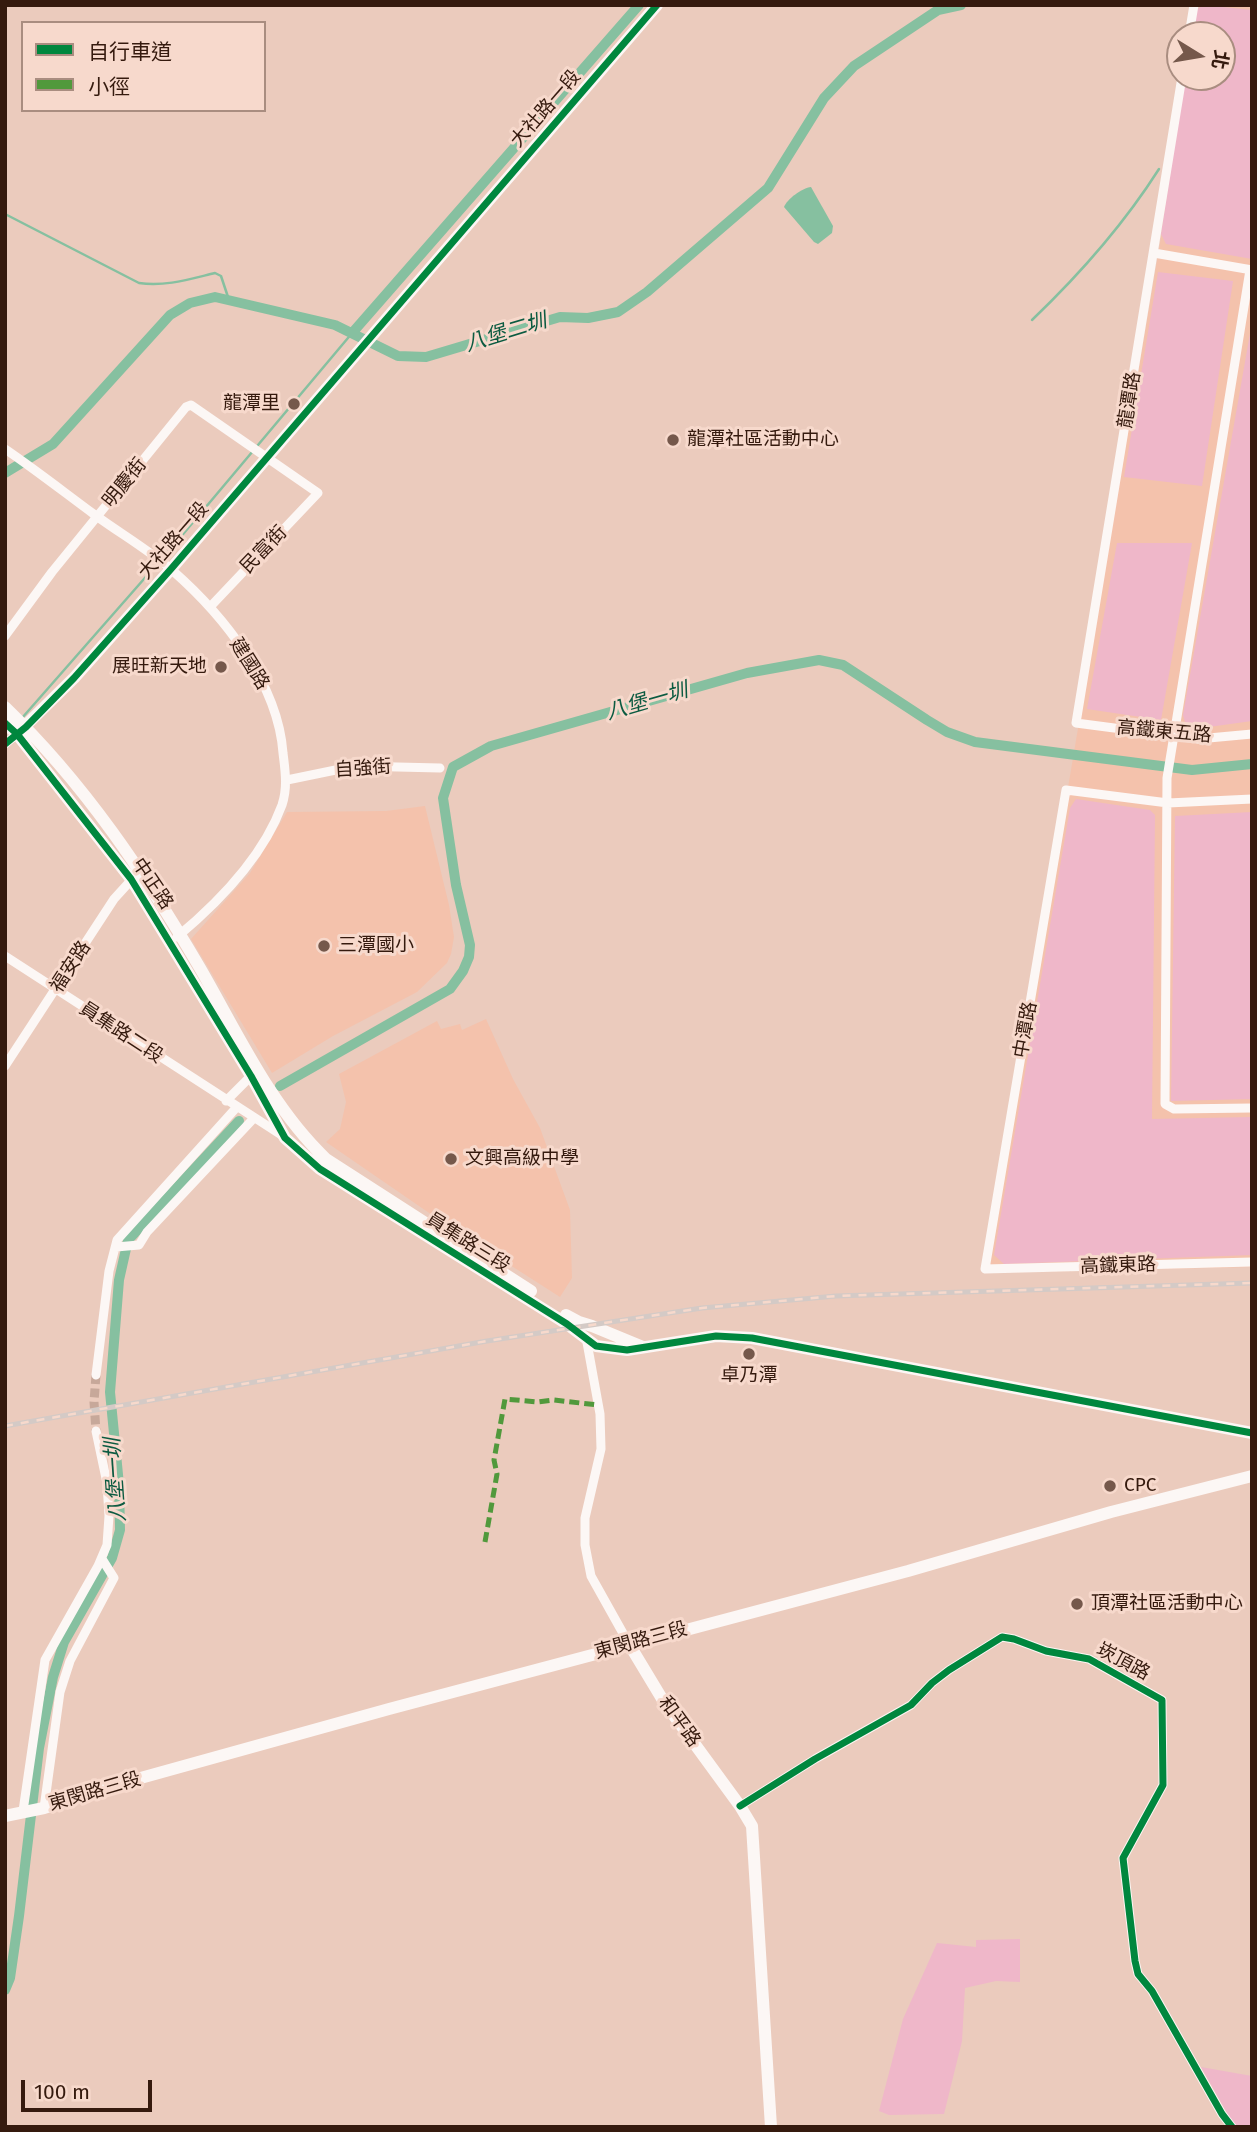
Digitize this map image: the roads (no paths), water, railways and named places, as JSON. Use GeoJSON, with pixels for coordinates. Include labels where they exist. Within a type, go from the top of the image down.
{"type":"FeatureCollection","features":[{"type":"Feature","properties":{"kind":"street","name":"大社路一段"},"geometry":{"type":"LineString","coordinates":[[5,744],[22,731],[171,569],[657,5]]}},
{"type":"Feature","properties":{"kind":"street","name":"龍潭路"},"geometry":{"type":"LineString","coordinates":[[1076,723],[1180,91]]}},
{"type":"Feature","properties":{"kind":"street"},"geometry":{"type":"LineString","coordinates":[[1154,253],[1251,270],[1167,778],[1166,1104],[1174,1109],[1252,1108]]}},
{"type":"Feature","properties":{"kind":"street","name":"明慶街"},"geometry":{"type":"LineString","coordinates":[[5,636],[186,407],[191,405],[266,457]]}},
{"type":"Feature","properties":{"kind":"street","name":"建國路"},"geometry":{"type":"LineString","coordinates":[[5,449],[171,569],[210,607],[253,666],[277,714],[287,780],[282,804],[249,863],[231,886],[192,926],[176,938]]}},
{"type":"Feature","properties":{"kind":"street","name":"民富街"},"geometry":{"type":"LineString","coordinates":[[210,607],[318,493],[266,457]]}},
{"type":"Feature","properties":{"kind":"street","name":"中正路"},"geometry":{"type":"LineString","coordinates":[[5,707],[136,875],[265,1080],[274,1104]]}},
{"type":"Feature","properties":{"kind":"street","name":"中正路"},"geometry":{"type":"LineString","coordinates":[[5,723],[22,731]]}},
{"type":"Feature","properties":{"kind":"street","name":"高鐵東五路"},"geometry":{"type":"LineString","coordinates":[[1076,723],[1198,739],[1252,734]]}},
{"type":"Feature","properties":{"kind":"street","name":"自強街"},"geometry":{"type":"LineString","coordinates":[[287,780],[355,766],[440,768]]}},
{"type":"Feature","properties":{"kind":"street","name":"中潭路"},"geometry":{"type":"LineString","coordinates":[[985,1269],[1066,790],[1167,803]]}},
{"type":"Feature","properties":{"kind":"street"},"geometry":{"type":"LineString","coordinates":[[1167,803],[1252,799]]}},
{"type":"Feature","properties":{"kind":"street","name":"福安路"},"geometry":{"type":"LineString","coordinates":[[5,1066],[114,900],[136,875]]}},
{"type":"Feature","properties":{"kind":"street","name":"中正路"},"geometry":{"type":"LineString","coordinates":[[176,938],[251,1076],[274,1104]]}},
{"type":"Feature","properties":{"kind":"street","name":"員集路二段"},"geometry":{"type":"LineString","coordinates":[[5,956],[254,1118]]}},
{"type":"Feature","properties":{"kind":"street"},"geometry":{"type":"LineString","coordinates":[[226,1101],[251,1076]]}},
{"type":"Feature","properties":{"kind":"street"},"geometry":{"type":"LineString","coordinates":[[274,1104],[285,1138]]}},
{"type":"Feature","properties":{"kind":"street"},"geometry":{"type":"LineString","coordinates":[[274,1104],[326,1159]]}},
{"type":"Feature","properties":{"kind":"street"},"geometry":{"type":"LineString","coordinates":[[96,1375],[109,1271],[117,1240],[236,1108]]}},
{"type":"Feature","properties":{"kind":"street"},"geometry":{"type":"LineString","coordinates":[[116,1247],[139,1245],[147,1232],[254,1118],[326,1159]]}},
{"type":"Feature","properties":{"kind":"street","name":"員集路三段"},"geometry":{"type":"LineString","coordinates":[[285,1138],[320,1168],[567,1324],[596,1346],[627,1350],[716,1336],[752,1338],[1252,1433]]}},
{"type":"Feature","properties":{"kind":"street","name":"員集路三段"},"geometry":{"type":"LineString","coordinates":[[326,1159],[576,1321],[643,1347]]}},
{"type":"Feature","properties":{"kind":"street","name":"高鐵東路"},"geometry":{"type":"LineString","coordinates":[[985,1269],[1252,1262]]}},
{"type":"Feature","properties":{"kind":"street","name":"和平路"},"geometry":{"type":"LineString","coordinates":[[576,1321],[586,1339],[600,1414],[601,1449],[585,1518],[585,1545],[591,1576],[664,1702],[752,1826],[771,2127]]}},
{"type":"Feature","properties":{"kind":"street"},"geometry":{"type":"LineString","coordinates":[[33,1809],[45,1660],[102,1559],[107,1545],[107,1482],[96,1431]]}},
{"type":"Feature","properties":{"kind":"street","name":"東閔路三段"},"geometry":{"type":"LineString","coordinates":[[5,1816],[908,1570],[1027,1535],[1252,1476]]}},
{"type":"Feature","properties":{"kind":"street"},"geometry":{"type":"LineString","coordinates":[[33,1809],[60,1692],[70,1661],[114,1578],[102,1559]]}},
{"type":"Feature","properties":{"kind":"street","name":"崁頂路"},"geometry":{"type":"LineString","coordinates":[[740,1806],[815,1759],[911,1705],[949,1670],[1002,1637],[1046,1651],[1089,1659],[1163,1700],[1163,1785],[1123,1858],[1135,1961],[1138,1974],[1152,1991],[1232,2127]]}},
{"type":"Feature","properties":{"kind":"waterway"},"geometry":{"type":"LineString","coordinates":[[353,332],[639,5]]}},
{"type":"Feature","properties":{"kind":"waterway","name":"八堡二圳"},"geometry":{"type":"LineString","coordinates":[[5,473],[53,444],[170,315],[190,303],[215,297],[335,325],[398,356],[426,357],[560,317],[588,318],[618,312],[647,292],[768,188],[824,98],[854,66],[938,10],[961,5]]}},
{"type":"Feature","properties":{"kind":"waterway"},"geometry":{"type":"LineString","coordinates":[[1032,320],[1100,248],[1159,169]]}},
{"type":"Feature","properties":{"kind":"waterway"},"geometry":{"type":"LineString","coordinates":[[5,214],[139,283],[168,283],[215,273],[221,276],[229,300]]}},
{"type":"Feature","properties":{"kind":"waterway"},"geometry":{"type":"LineString","coordinates":[[163,558],[353,332]]}},
{"type":"Feature","properties":{"kind":"waterway"},"geometry":{"type":"LineString","coordinates":[[22,718],[158,563]]}},
{"type":"Feature","properties":{"kind":"waterway","name":"八堡一圳"},"geometry":{"type":"LineString","coordinates":[[280,1086],[450,989],[463,971],[469,957],[470,945],[456,885],[443,798],[453,767],[491,746],[747,673],[819,660],[843,665],[947,732],[975,742],[1192,770],[1252,764]]}},
{"type":"Feature","properties":{"kind":"waterway","name":"八堡一圳"},"geometry":{"type":"LineString","coordinates":[[5,1990],[10,1978],[39,1748],[53,1677],[64,1642],[112,1558],[120,1530],[119,1485],[110,1392],[119,1280],[128,1240],[239,1121]]}},
{"type":"Feature","properties":{"kind":"tunnel"},"geometry":{"type":"LineString","coordinates":[[96,1375],[96,1431]]}},
{"type":"Feature","properties":{"kind":"railway"},"geometry":{"type":"LineString","coordinates":[[5,1426],[487,1341],[702,1308],[836,1296],[1252,1283]]}},
{"type":"Feature","properties":{"kind":"place","name":"龍潭里"},"geometry":{"type":"Point","coordinates":[294,404]}},
{"type":"Feature","properties":{"kind":"place","name":"龍潭社區活動中心"},"geometry":{"type":"Point","coordinates":[673,440]}},
{"type":"Feature","properties":{"kind":"place","name":"展旺新天地"},"geometry":{"type":"Point","coordinates":[221,667]}},
{"type":"Feature","properties":{"kind":"place","name":"三潭國小"},"geometry":{"type":"Point","coordinates":[324,946]}},
{"type":"Feature","properties":{"kind":"place","name":"文興高級中學"},"geometry":{"type":"Point","coordinates":[451,1159]}},
{"type":"Feature","properties":{"kind":"place","name":"卓乃潭"},"geometry":{"type":"Point","coordinates":[749,1354]}},
{"type":"Feature","properties":{"kind":"place","name":"CPC"},"geometry":{"type":"Point","coordinates":[1110,1486]}},
{"type":"Feature","properties":{"kind":"place","name":"頂潭社區活動中心"},"geometry":{"type":"Point","coordinates":[1077,1604]}}]}
